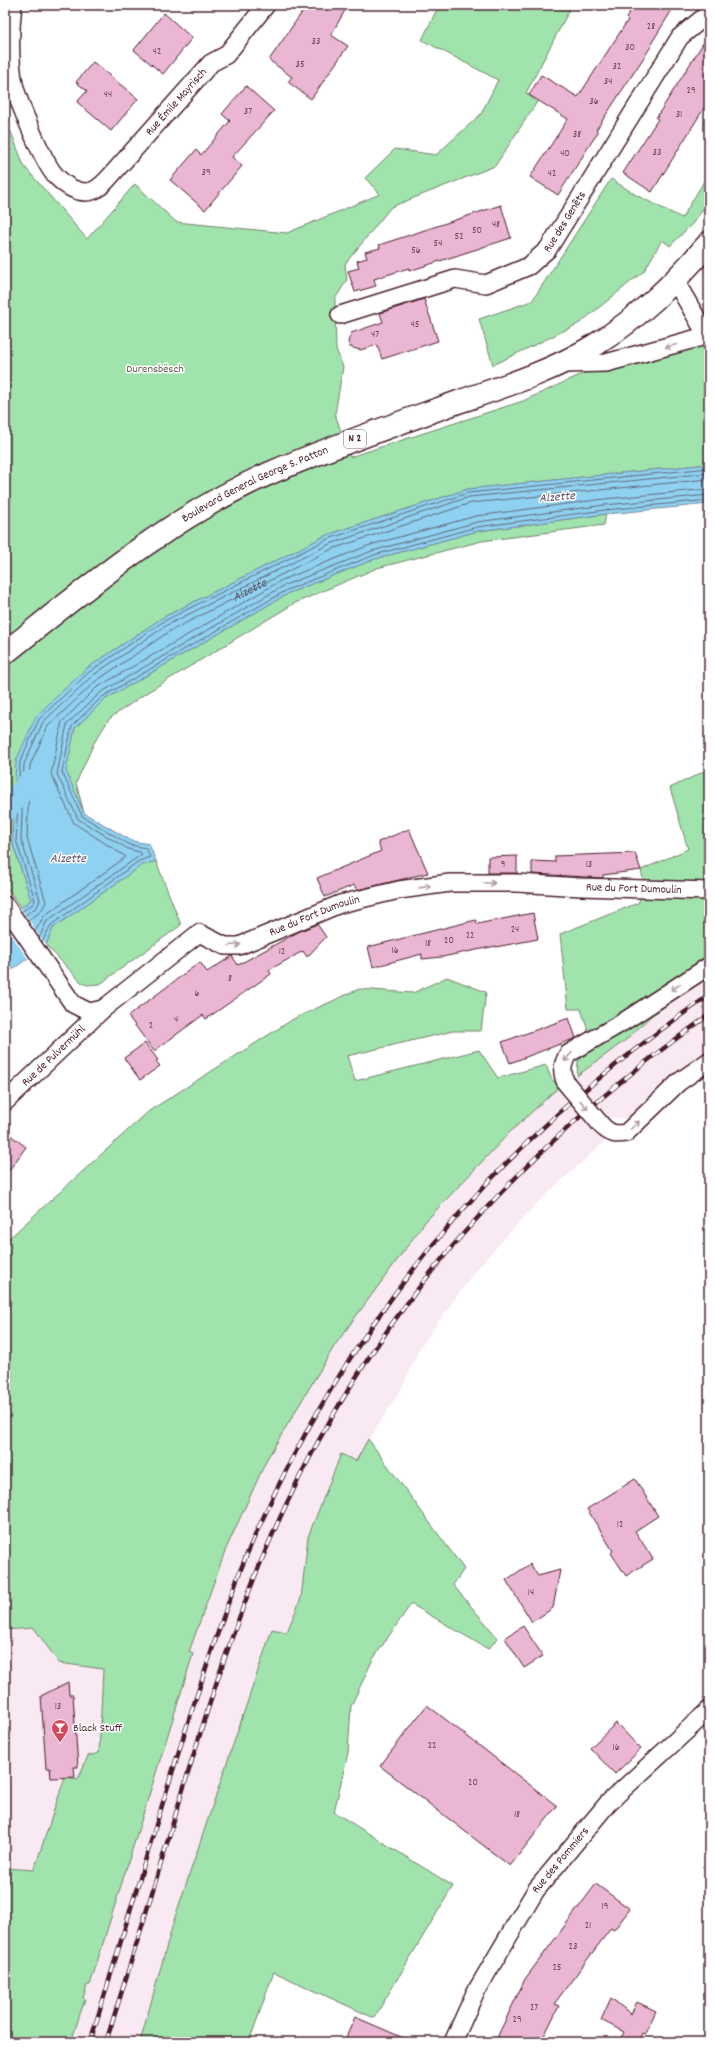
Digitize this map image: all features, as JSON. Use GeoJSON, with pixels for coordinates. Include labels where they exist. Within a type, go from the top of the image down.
{"type":"FeatureCollection","features":[{"type":"Feature","properties":{"kind":"main road","name":"Boulevard General George S. Patton"},"geometry":{"type":"LineString","coordinates":[[5,653],[131,555],[192,515],[266,475],[345,442],[513,383],[559,364],[596,344],[634,318],[676,282],[709,243]]}},
{"type":"Feature","properties":{"kind":"street","name":"Rue Émile Mayrisch"},"geometry":{"type":"LineString","coordinates":[[13,5],[10,35],[14,84],[47,163],[54,174],[69,187],[81,191],[92,191],[100,187],[211,62],[226,55],[266,5]]}},
{"type":"Feature","properties":{"kind":"street","name":"Rue des Genêts"},"geometry":{"type":"LineString","coordinates":[[340,315],[455,279],[486,284],[529,266],[548,249],[680,37],[709,13]]}},
{"type":"Feature","properties":{"kind":"street","name":"Boulevard General George S. Patton"},"geometry":{"type":"LineString","coordinates":[[559,364],[606,364],[708,335],[676,282]]}},
{"type":"Feature","properties":{"kind":"street","name":"Rue du Fort Dumoulin"},"geometry":{"type":"LineString","coordinates":[[103,1009],[199,933],[225,946],[239,946],[340,904],[399,890],[450,883],[517,883],[581,887],[709,891]]}},
{"type":"Feature","properties":{"kind":"street"},"geometry":{"type":"LineString","coordinates":[[5,905],[73,1004],[89,1012],[103,1009]]}},
{"type":"Feature","properties":{"kind":"street"},"geometry":{"type":"LineString","coordinates":[[709,966],[623,1022],[568,1054],[563,1063],[562,1074],[566,1083],[602,1126],[609,1133],[617,1135],[626,1133],[679,1082],[709,1061]]}},
{"type":"Feature","properties":{"kind":"street","name":"Rue de Pulvermühl"},"geometry":{"type":"LineString","coordinates":[[5,1102],[103,1009]]}},
{"type":"Feature","properties":{"kind":"street","name":"Rue des Pommiers"},"geometry":{"type":"LineString","coordinates":[[453,2042],[475,1993],[536,1890],[608,1803],[709,1710]]}},
{"type":"Feature","properties":{"kind":"shaded area"},"geometry":{"type":"Polygon","coordinates":[[[709,977],[709,1049],[673,1074],[628,1119],[612,1117],[596,1131],[605,1141],[535,1205],[474,1272],[419,1349],[403,1386],[356,1461],[341,1454],[308,1537],[301,1598],[287,1632],[273,1629],[174,1920],[140,2042],[71,2042],[85,2000],[82,1998],[86,1984],[90,1985],[193,1654],[189,1652],[225,1551],[267,1459],[335,1345],[425,1222],[510,1132],[559,1087],[577,1076],[627,1039],[651,1016],[709,977]]]}},
{"type":"Feature","properties":{"kind":"shaded area"},"geometry":{"type":"Polygon","coordinates":[[[34,1628],[59,1663],[103,1668],[99,1753],[88,1756],[78,1779],[65,1777],[34,1870],[5,1868],[5,1630],[34,1628]]]}},
{"type":"Feature","properties":{"kind":"green space","name":"Durensbësch"},"geometry":{"type":"Polygon","coordinates":[[[439,5],[572,5],[526,93],[537,102],[495,166],[391,207],[345,264],[347,280],[335,299],[336,349],[343,367],[335,414],[350,457],[523,401],[606,363],[709,335],[709,464],[468,489],[327,535],[162,618],[86,669],[12,841],[31,900],[21,908],[5,885],[5,116],[24,166],[87,239],[135,184],[176,222],[287,233],[380,194],[365,178],[395,149],[436,155],[481,114],[498,80],[422,40],[439,5]]]}},
{"type":"Feature","properties":{"kind":"green space"},"geometry":{"type":"Polygon","coordinates":[[[709,173],[709,201],[693,223],[670,246],[662,240],[644,271],[580,323],[493,365],[479,319],[532,301],[611,179],[636,195],[682,218],[709,173]]]}},
{"type":"Feature","properties":{"kind":"green space"},"geometry":{"type":"Polygon","coordinates":[[[606,514],[604,525],[482,541],[377,568],[295,603],[146,693],[109,719],[94,743],[76,783],[84,813],[65,771],[75,728],[104,700],[289,593],[375,559],[478,531],[606,514]]]}},
{"type":"Feature","properties":{"kind":"green space"},"geometry":{"type":"Polygon","coordinates":[[[709,769],[709,977],[651,1016],[627,1039],[577,1076],[578,1061],[620,1024],[591,1040],[581,1009],[568,1009],[560,934],[638,903],[645,888],[641,870],[688,849],[670,788],[709,769]]]}},
{"type":"Feature","properties":{"kind":"green space"},"geometry":{"type":"Polygon","coordinates":[[[156,861],[181,925],[100,984],[87,985],[82,983],[46,945],[53,928],[142,865],[156,861]]]}},
{"type":"Feature","properties":{"kind":"green space"},"geometry":{"type":"Polygon","coordinates":[[[447,977],[486,992],[481,1031],[453,1031],[347,1056],[355,1081],[479,1050],[498,1078],[546,1065],[551,1078],[559,1087],[510,1132],[425,1222],[335,1345],[267,1459],[225,1551],[189,1652],[193,1654],[90,1985],[87,1985],[83,1998],[85,1999],[71,2042],[5,2042],[5,1868],[34,1870],[65,1777],[78,1779],[88,1756],[99,1753],[103,1669],[59,1663],[34,1628],[5,1630],[5,1242],[149,1111],[295,1018],[359,989],[413,993],[447,977]]]}},
{"type":"Feature","properties":{"kind":"green space"},"geometry":{"type":"Polygon","coordinates":[[[368,1439],[464,1569],[453,1585],[498,1638],[488,1649],[411,1604],[373,1659],[351,1706],[348,1753],[334,1812],[453,1886],[374,2018],[274,1972],[249,2042],[140,2042],[174,1920],[272,1629],[287,1632],[301,1598],[308,1537],[341,1454],[356,1461],[368,1439]]]}},
{"type":"Feature","properties":{"kind":"water","name":"Alzette"},"geometry":{"type":"Polygon","coordinates":[[[709,464],[709,504],[606,514],[478,531],[375,559],[289,593],[104,700],[75,728],[66,771],[84,813],[132,841],[149,844],[156,861],[142,865],[53,928],[46,945],[5,975],[5,919],[31,900],[12,841],[16,761],[36,716],[86,669],[162,618],[327,535],[468,489],[709,464]]]}},
{"type":"Feature","properties":{"kind":"pier"},"geometry":{"type":"Polygon","coordinates":[[[19,906],[47,946],[28,959],[5,926],[5,916],[19,906]]]}},
{"type":"Feature","properties":{"kind":"building"},"geometry":{"type":"Polygon","coordinates":[[[307,5],[348,5],[331,35],[348,46],[311,99],[288,82],[292,77],[269,60],[307,5]]]}},
{"type":"Feature","properties":{"kind":"building"},"geometry":{"type":"Polygon","coordinates":[[[634,5],[675,5],[651,44],[652,45],[596,130],[598,132],[558,195],[530,177],[568,119],[529,95],[541,75],[578,97],[628,20],[626,18],[634,5]]]}},
{"type":"Feature","properties":{"kind":"building"},"geometry":{"type":"Polygon","coordinates":[[[164,13],[192,38],[163,74],[134,50],[164,13]]]}},
{"type":"Feature","properties":{"kind":"building"},"geometry":{"type":"Polygon","coordinates":[[[709,34],[709,100],[652,192],[623,173],[658,119],[656,118],[709,34]]]}},
{"type":"Feature","properties":{"kind":"building"},"geometry":{"type":"Polygon","coordinates":[[[93,62],[138,99],[111,131],[77,102],[87,91],[76,82],[93,62]]]}},
{"type":"Feature","properties":{"kind":"building"},"geometry":{"type":"Polygon","coordinates":[[[246,86],[274,111],[232,157],[242,166],[205,210],[170,180],[196,150],[201,155],[230,121],[222,114],[246,86]]]}},
{"type":"Feature","properties":{"kind":"building"},"geometry":{"type":"Polygon","coordinates":[[[501,205],[511,238],[409,271],[409,268],[374,279],[376,286],[355,292],[348,271],[359,268],[357,261],[367,258],[365,252],[380,248],[379,245],[501,205]]]}},
{"type":"Feature","properties":{"kind":"building"},"geometry":{"type":"Polygon","coordinates":[[[424,299],[438,341],[382,359],[377,345],[360,350],[350,347],[348,342],[351,333],[383,322],[380,313],[424,299]]]}},
{"type":"Feature","properties":{"kind":"building"},"geometry":{"type":"Polygon","coordinates":[[[409,829],[428,873],[357,890],[354,885],[325,897],[317,878],[381,851],[378,842],[409,829]]]}},
{"type":"Feature","properties":{"kind":"building"},"geometry":{"type":"Polygon","coordinates":[[[635,853],[641,870],[603,875],[603,878],[532,874],[532,861],[555,862],[555,856],[635,853]]]}},
{"type":"Feature","properties":{"kind":"building"},"geometry":{"type":"Polygon","coordinates":[[[517,856],[517,873],[488,873],[488,857],[517,856]]]}},
{"type":"Feature","properties":{"kind":"building"},"geometry":{"type":"Polygon","coordinates":[[[533,913],[538,939],[442,957],[422,959],[422,954],[373,967],[368,947],[476,920],[477,924],[533,913]]]}},
{"type":"Feature","properties":{"kind":"building"},"geometry":{"type":"Polygon","coordinates":[[[317,924],[326,937],[307,957],[303,951],[269,970],[271,974],[206,1019],[203,1015],[154,1051],[128,1016],[200,962],[207,972],[232,956],[238,965],[298,932],[317,924]]]}},
{"type":"Feature","properties":{"kind":"building"},"geometry":{"type":"Polygon","coordinates":[[[569,1018],[576,1038],[510,1063],[502,1042],[569,1018]]]}},
{"type":"Feature","properties":{"kind":"building"},"geometry":{"type":"Polygon","coordinates":[[[145,1043],[158,1060],[156,1061],[160,1066],[140,1080],[124,1058],[145,1043]]]}},
{"type":"Feature","properties":{"kind":"building"},"geometry":{"type":"Polygon","coordinates":[[[5,1131],[26,1147],[5,1176],[5,1131]]]}},
{"type":"Feature","properties":{"kind":"building"},"geometry":{"type":"Polygon","coordinates":[[[635,1479],[658,1516],[635,1531],[653,1559],[626,1576],[611,1553],[613,1551],[587,1509],[635,1479]]]}},
{"type":"Feature","properties":{"kind":"building"},"geometry":{"type":"Polygon","coordinates":[[[530,1564],[538,1576],[560,1570],[553,1608],[532,1622],[506,1580],[530,1564]]]}},
{"type":"Feature","properties":{"kind":"building"},"geometry":{"type":"Polygon","coordinates":[[[523,1626],[543,1656],[524,1668],[505,1638],[523,1626]]]}},
{"type":"Feature","properties":{"kind":"building"},"geometry":{"type":"Polygon","coordinates":[[[68,1682],[69,1695],[73,1695],[78,1767],[74,1767],[75,1777],[51,1778],[50,1768],[46,1768],[41,1696],[68,1682]]]}},
{"type":"Feature","properties":{"kind":"building"},"geometry":{"type":"Polygon","coordinates":[[[427,1705],[557,1806],[510,1866],[380,1766],[427,1705]]]}},
{"type":"Feature","properties":{"kind":"building"},"geometry":{"type":"Polygon","coordinates":[[[616,1723],[641,1749],[615,1774],[590,1748],[616,1723]]]}},
{"type":"Feature","properties":{"kind":"building"},"geometry":{"type":"Polygon","coordinates":[[[596,1884],[630,1909],[614,1930],[611,1928],[554,2004],[559,2006],[541,2042],[495,2042],[525,1979],[596,1884]]]}},
{"type":"Feature","properties":{"kind":"building"},"geometry":{"type":"Polygon","coordinates":[[[611,1998],[631,2014],[637,2002],[656,2011],[645,2034],[642,2033],[638,2042],[619,2042],[624,2032],[601,2020],[611,1998]]]}},
{"type":"Feature","properties":{"kind":"building"},"geometry":{"type":"Polygon","coordinates":[[[355,2017],[413,2042],[344,2042],[355,2017]]]}},
{"type":"Feature","properties":{"kind":"waterway"},"geometry":{"type":"LineString","coordinates":[[5,810],[30,782]]}},
{"type":"Feature","properties":{"kind":"railway"},"geometry":{"type":"LineString","coordinates":[[90,2042],[171,1777],[229,1599],[250,1547],[283,1476],[319,1409],[360,1344],[404,1282],[451,1223],[503,1166],[559,1113],[618,1063],[674,1020],[709,996]]}},
{"type":"Feature","properties":{"kind":"railway"},"geometry":{"type":"LineString","coordinates":[[106,2042],[200,1735],[238,1619],[268,1544],[323,1432],[366,1362],[413,1296],[464,1233],[519,1174],[579,1118],[642,1065],[709,1015]]}},
{"type":"Feature","properties":{"kind":"place","name":"Black Stuff"},"geometry":{"type":"Point","coordinates":[60,1743]}}]}
